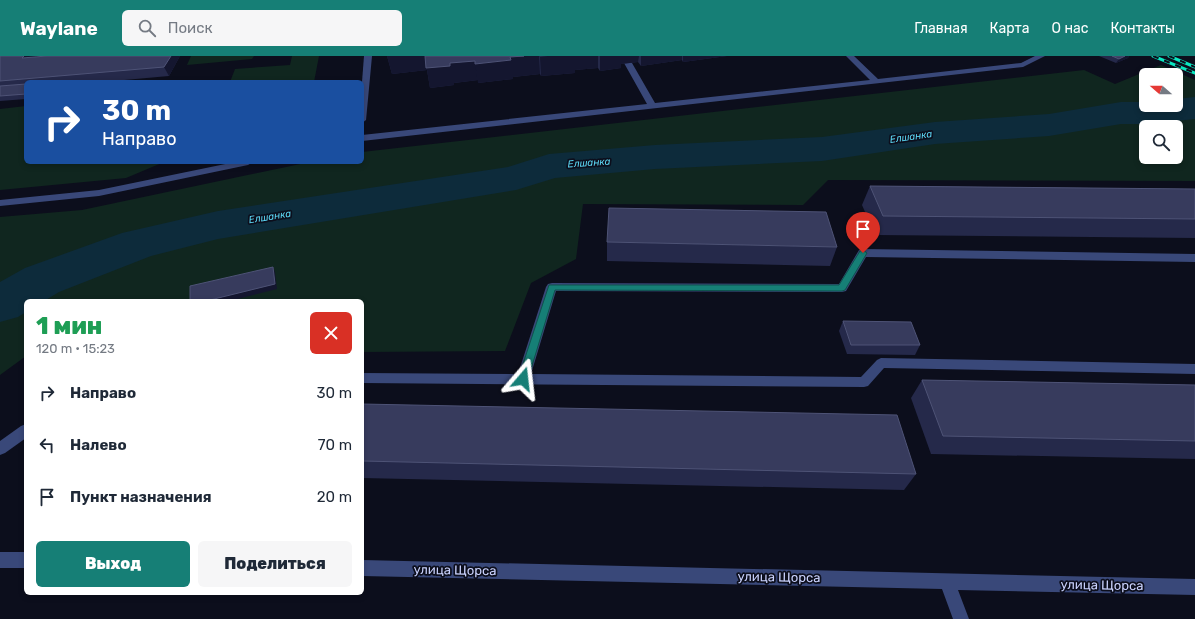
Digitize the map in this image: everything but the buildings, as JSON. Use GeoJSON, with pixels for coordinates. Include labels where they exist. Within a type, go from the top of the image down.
{"type":"FeatureCollection","features":[{"type":"Feature","properties":{"kind":"street"},"geometry":{"type":"LineString","coordinates":[[364,99],[368,56]]}},
{"type":"Feature","properties":{"kind":"street"},"geometry":{"type":"LineString","coordinates":[[850,56],[876,81]]}},
{"type":"Feature","properties":{"kind":"street"},"geometry":{"type":"LineString","coordinates":[[364,138],[1023,65],[1042,56]]}},
{"type":"Feature","properties":{"kind":"street"},"geometry":{"type":"LineString","coordinates":[[628,63],[652,106]]}},
{"type":"Feature","properties":{"kind":"street"},"geometry":{"type":"LineString","coordinates":[[0,202],[99,193],[238,164]]}},
{"type":"Feature","properties":{"kind":"street"},"geometry":{"type":"LineString","coordinates":[[523,379],[552,287],[842,288],[863,253],[1195,258]]}},
{"type":"Feature","properties":{"kind":"street"},"geometry":{"type":"LineString","coordinates":[[364,378],[864,382],[881,363],[1195,369]]}},
{"type":"Feature","properties":{"kind":"street"},"geometry":{"type":"LineString","coordinates":[[0,449],[24,431]]}},
{"type":"Feature","properties":{"kind":"street"},"geometry":{"type":"LineString","coordinates":[[0,560],[24,560]]}},
{"type":"Feature","properties":{"kind":"street","name":"улица Щорса"},"geometry":{"type":"LineString","coordinates":[[364,568],[1195,587]]}},
{"type":"Feature","properties":{"kind":"street"},"geometry":{"type":"LineString","coordinates":[[947,581],[961,619]]}},
{"type":"Feature","properties":{"kind":"green space"},"geometry":{"type":"Polygon","coordinates":[[[191,56],[254,56],[252,59],[187,65],[191,56]]]}},
{"type":"Feature","properties":{"kind":"green space"},"geometry":{"type":"Polygon","coordinates":[[[292,56],[319,56],[314,80],[231,80],[235,69],[290,65],[292,56]]]}},
{"type":"Feature","properties":{"kind":"green space"},"geometry":{"type":"Polygon","coordinates":[[[1161,65],[1168,68],[1154,68],[1161,65]]]}},
{"type":"Feature","properties":{"kind":"green space"},"geometry":{"type":"Polygon","coordinates":[[[1084,70],[1115,84],[1139,74],[1139,112],[1183,112],[1183,75],[1195,80],[1195,181],[828,180],[803,205],[583,204],[576,259],[531,283],[505,351],[364,352],[364,299],[24,299],[24,357],[0,375],[0,217],[82,210],[300,164],[364,164],[364,152],[1084,70]]]}},
{"type":"Feature","properties":{"kind":"green space"},"geometry":{"type":"Polygon","coordinates":[[[24,106],[24,164],[159,164],[126,178],[0,190],[0,109],[24,106]]]}},
{"type":"Feature","properties":{"kind":"waterway","name":"Елшанка"},"geometry":{"type":"LineString","coordinates":[[0,304],[42,280],[138,244],[218,225],[516,178],[549,166],[655,157],[822,149],[935,133],[1049,125],[1121,113],[1148,113],[1195,108]]}},
{"type":"Feature","properties":{"kind":"railway"},"geometry":{"type":"LineString","coordinates":[[1153,56],[1195,73]]}},
{"type":"Feature","properties":{"kind":"railway"},"geometry":{"type":"LineString","coordinates":[[1169,56],[1195,67]]}},
{"type":"Feature","properties":{"kind":"route"},"geometry":{"type":"LineString","coordinates":[[523,379],[552,287],[842,288],[863,253]]}}]}
